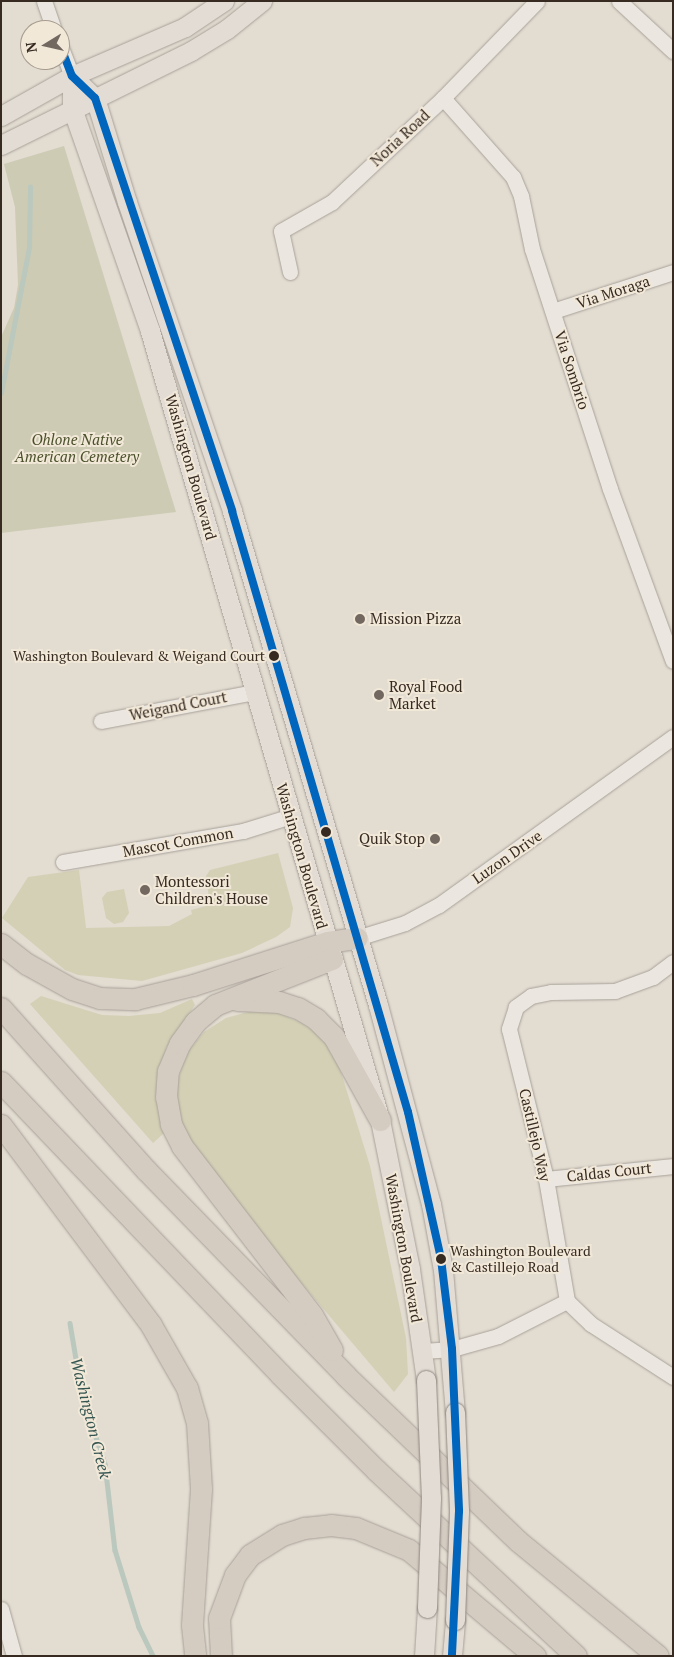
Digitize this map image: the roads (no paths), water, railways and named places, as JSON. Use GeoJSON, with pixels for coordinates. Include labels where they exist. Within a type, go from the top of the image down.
{"type":"FeatureCollection","features":[{"type":"Feature","properties":{"kind":"highway"},"geometry":{"type":"LineString","coordinates":[[346,1376],[312,1315],[199,1171],[171,1124],[166,1098],[168,1071],[180,1043],[195,1022],[215,1006],[357,938]]}},
{"type":"Feature","properties":{"kind":"highway"},"geometry":{"type":"LineString","coordinates":[[1,944],[27,964],[72,989],[100,998],[134,999],[330,951]]}},
{"type":"Feature","properties":{"kind":"highway"},"geometry":{"type":"LineString","coordinates":[[215,1006],[239,999],[261,999],[298,1008],[316,1019],[334,1037],[380,1120]]}},
{"type":"Feature","properties":{"kind":"highway"},"geometry":{"type":"LineString","coordinates":[[1,1008],[146,1170],[346,1376],[518,1541],[658,1656]]}},
{"type":"Feature","properties":{"kind":"highway"},"geometry":{"type":"LineString","coordinates":[[1,1082],[280,1374],[376,1470],[576,1656]]}},
{"type":"Feature","properties":{"kind":"highway"},"geometry":{"type":"LineString","coordinates":[[1,1125],[151,1325],[187,1388],[197,1423],[201,1489],[192,1625],[195,1656]]}},
{"type":"Feature","properties":{"kind":"highway"},"geometry":{"type":"LineString","coordinates":[[221,1656],[219,1618],[235,1575],[250,1555],[282,1535],[304,1528],[331,1525],[356,1528],[409,1550],[535,1656]]}},
{"type":"Feature","properties":{"kind":"main road"},"geometry":{"type":"LineString","coordinates":[[1,116],[72,76],[185,27],[224,1]]}},
{"type":"Feature","properties":{"kind":"main road"},"geometry":{"type":"LineString","coordinates":[[1,145],[72,108],[191,51],[227,29],[262,1]]}},
{"type":"Feature","properties":{"kind":"main road","name":"Washington Boulevard"},"geometry":{"type":"LineString","coordinates":[[72,76],[95,98],[127,202],[232,511],[408,1112],[428,1194],[443,1270],[452,1349],[459,1511],[452,1656]]}},
{"type":"Feature","properties":{"kind":"main road","name":"Washington Boulevard"},"geometry":{"type":"LineString","coordinates":[[72,76],[72,108],[150,331],[380,1120],[423,1351],[426,1380],[431,1498],[424,1656]]}},
{"type":"Feature","properties":{"kind":"street"},"geometry":{"type":"LineString","coordinates":[[44,1],[51,20]]}},
{"type":"Feature","properties":{"kind":"street","name":"Noria Road"},"geometry":{"type":"LineString","coordinates":[[290,272],[281,231],[332,202],[443,98],[537,1]]}},
{"type":"Feature","properties":{"kind":"street"},"geometry":{"type":"LineString","coordinates":[[619,1],[673,51]]}},
{"type":"Feature","properties":{"kind":"street","name":"Washington Boulevard"},"geometry":{"type":"LineString","coordinates":[[70,70],[72,76]]}},
{"type":"Feature","properties":{"kind":"street","name":"Via Sombrio"},"geometry":{"type":"LineString","coordinates":[[443,98],[513,177],[521,196],[532,249],[610,489],[673,661]]}},
{"type":"Feature","properties":{"kind":"street","name":"Via Moraga"},"geometry":{"type":"LineString","coordinates":[[553,311],[673,272]]}},
{"type":"Feature","properties":{"kind":"street","name":"Weigand Court"},"geometry":{"type":"LineString","coordinates":[[101,721],[254,692]]}},
{"type":"Feature","properties":{"kind":"street","name":"Luzon Drive"},"geometry":{"type":"LineString","coordinates":[[357,938],[405,923],[439,905],[673,737]]}},
{"type":"Feature","properties":{"kind":"street","name":"Mascot Common"},"geometry":{"type":"LineString","coordinates":[[63,862],[234,833],[291,816]]}},
{"type":"Feature","properties":{"kind":"street","name":"Castillejo Way"},"geometry":{"type":"LineString","coordinates":[[567,1302],[546,1179],[509,1029],[516,1007],[531,996],[551,992],[615,991],[631,987],[653,977],[673,962]]}},
{"type":"Feature","properties":{"kind":"street","name":"Caldas Court"},"geometry":{"type":"LineString","coordinates":[[546,1179],[673,1166]]}},
{"type":"Feature","properties":{"kind":"street"},"geometry":{"type":"LineString","coordinates":[[423,1351],[452,1349],[498,1336],[567,1302],[591,1324],[673,1377]]}},
{"type":"Feature","properties":{"kind":"street"},"geometry":{"type":"LineString","coordinates":[[1,1609],[14,1656]]}},
{"type":"Feature","properties":{"kind":"waterway","name":"Washington Creek"},"geometry":{"type":"LineString","coordinates":[[1,393],[29,247],[30,187]]}},
{"type":"Feature","properties":{"kind":"waterway","name":"Washington Creek"},"geometry":{"type":"LineString","coordinates":[[70,1323],[82,1395],[105,1464],[115,1550],[139,1627],[153,1656]]}},
{"type":"Feature","properties":{"kind":"place","name":"Mission Pizza"},"geometry":{"type":"Point","coordinates":[360,619]}},
{"type":"Feature","properties":{"kind":"place","name":"Washington Boulevard & Weigand Court"},"geometry":{"type":"Point","coordinates":[274,656]}},
{"type":"Feature","properties":{"kind":"place","name":"Royal Food Market"},"geometry":{"type":"Point","coordinates":[379,695]}},
{"type":"Feature","properties":{"kind":"place","name":"Quik Stop"},"geometry":{"type":"Point","coordinates":[435,839]}},
{"type":"Feature","properties":{"kind":"place","name":"Montessori Children's House"},"geometry":{"type":"Point","coordinates":[145,890]}},
{"type":"Feature","properties":{"kind":"place","name":"Washington Boulevard & Castillejo Road"},"geometry":{"type":"Point","coordinates":[441,1259]}},
{"type":"Feature","properties":{"kind":"park label","name":"Ohlone Native American Cemetery"},"geometry":{"type":"Point","coordinates":[77,448]}}]}
